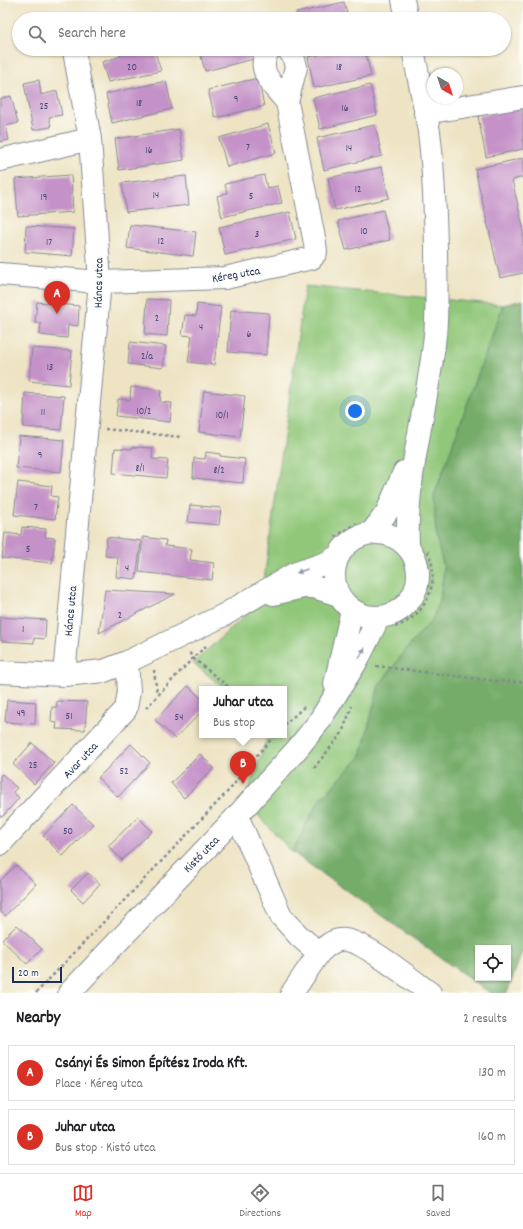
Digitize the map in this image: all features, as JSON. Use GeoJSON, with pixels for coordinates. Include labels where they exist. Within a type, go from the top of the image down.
{"type":"FeatureCollection","features":[{"type":"Feature","properties":{"kind":"street"},"geometry":{"type":"LineString","coordinates":[[403,0],[406,12]]}},
{"type":"Feature","properties":{"kind":"street","name":"Háncs utca"},"geometry":{"type":"LineString","coordinates":[[64,675],[100,282],[90,139],[75,56]]}},
{"type":"Feature","properties":{"kind":"street","name":"Kéreg utca"},"geometry":{"type":"LineString","coordinates":[[265,56],[263,67],[265,74],[287,102]]}},
{"type":"Feature","properties":{"kind":"street","name":"Kéreg utca"},"geometry":{"type":"LineString","coordinates":[[0,274],[100,282],[225,278],[312,258],[316,252],[315,243],[287,102],[296,67],[293,56]]}},
{"type":"Feature","properties":{"kind":"street"},"geometry":{"type":"LineString","coordinates":[[252,599],[303,587],[314,587],[345,602],[365,616],[384,624],[413,597],[418,584],[419,570],[416,557],[417,547],[407,509],[416,446],[431,371],[435,334],[437,290],[435,209],[429,133],[413,56]]}},
{"type":"Feature","properties":{"kind":"street"},"geometry":{"type":"LineString","coordinates":[[425,113],[523,96]]}},
{"type":"Feature","properties":{"kind":"street"},"geometry":{"type":"LineString","coordinates":[[0,160],[90,139]]}},
{"type":"Feature","properties":{"kind":"street"},"geometry":{"type":"LineString","coordinates":[[372,532],[387,512],[416,446]]}},
{"type":"Feature","properties":{"kind":"street"},"geometry":{"type":"LineString","coordinates":[[0,672],[64,675],[104,671],[179,638],[252,599],[294,574],[326,563],[338,556],[352,540],[372,532],[391,535],[417,547]]}},
{"type":"Feature","properties":{"kind":"street"},"geometry":{"type":"LineString","coordinates":[[338,556],[334,575],[345,602]]}},
{"type":"Feature","properties":{"kind":"street","name":"Kistó utca"},"geometry":{"type":"LineString","coordinates":[[68,993],[237,816],[298,748],[316,706],[340,669],[345,602]]}},
{"type":"Feature","properties":{"kind":"street","name":"Kistó utca"},"geometry":{"type":"LineString","coordinates":[[316,706],[357,661],[384,624]]}},
{"type":"Feature","properties":{"kind":"street"},"geometry":{"type":"LineString","coordinates":[[126,709],[129,691],[127,662]]}},
{"type":"Feature","properties":{"kind":"street","name":"Avar utca"},"geometry":{"type":"LineString","coordinates":[[0,844],[126,709]]}},
{"type":"Feature","properties":{"kind":"street"},"geometry":{"type":"LineString","coordinates":[[237,816],[281,916],[299,936],[319,953]]}},
{"type":"Feature","properties":{"kind":"street"},"geometry":{"type":"LineString","coordinates":[[292,993],[319,953],[328,944],[340,939],[352,940],[365,947],[430,993]]}},
{"type":"Feature","properties":{"kind":"path"},"geometry":{"type":"LineString","coordinates":[[87,428],[181,437]]}},
{"type":"Feature","properties":{"kind":"path"},"geometry":{"type":"LineString","coordinates":[[384,624],[404,624],[425,604],[432,591],[434,573],[417,547]]}},
{"type":"Feature","properties":{"kind":"path"},"geometry":{"type":"LineString","coordinates":[[179,638],[193,658],[227,686]]}},
{"type":"Feature","properties":{"kind":"path"},"geometry":{"type":"LineString","coordinates":[[126,709],[142,713],[157,695],[209,643]]}},
{"type":"Feature","properties":{"kind":"path"},"geometry":{"type":"LineString","coordinates":[[151,650],[157,695]]}},
{"type":"Feature","properties":{"kind":"path"},"geometry":{"type":"LineString","coordinates":[[375,666],[495,681],[523,682]]}},
{"type":"Feature","properties":{"kind":"path"},"geometry":{"type":"LineString","coordinates":[[287,723],[316,706]]}},
{"type":"Feature","properties":{"kind":"path"},"geometry":{"type":"LineString","coordinates":[[36,993],[232,787],[251,762],[272,738]]}},
{"type":"Feature","properties":{"kind":"green space"},"geometry":{"type":"Polygon","coordinates":[[[305,286],[503,305],[434,496],[436,536],[444,568],[440,601],[432,621],[409,646],[379,685],[361,756],[318,802],[292,852],[245,801],[267,738],[287,738],[287,686],[221,686],[193,663],[261,601],[305,286]]]}},
{"type":"Feature","properties":{"kind":"green space"},"geometry":{"type":"Polygon","coordinates":[[[523,300],[523,950],[507,993],[490,993],[292,852],[318,802],[361,756],[379,685],[409,646],[431,621],[440,601],[444,568],[436,536],[434,496],[503,305],[523,300]]]}},
{"type":"Feature","properties":{"kind":"building"},"geometry":{"type":"Polygon","coordinates":[[[344,2],[347,12],[300,12],[344,2]]]}},
{"type":"Feature","properties":{"kind":"building"},"geometry":{"type":"Polygon","coordinates":[[[121,56],[156,56],[161,71],[108,82],[102,62],[121,56]]]}},
{"type":"Feature","properties":{"kind":"building"},"geometry":{"type":"Polygon","coordinates":[[[201,56],[253,56],[254,59],[205,71],[201,56]]]}},
{"type":"Feature","properties":{"kind":"building"},"geometry":{"type":"Polygon","coordinates":[[[367,56],[371,76],[314,88],[308,57],[367,56]]]}},
{"type":"Feature","properties":{"kind":"building"},"geometry":{"type":"Polygon","coordinates":[[[258,78],[264,106],[215,118],[208,90],[258,78]]]}},
{"type":"Feature","properties":{"kind":"building"},"geometry":{"type":"Polygon","coordinates":[[[39,80],[41,95],[57,91],[62,115],[49,117],[51,127],[33,130],[24,83],[39,80]]]}},
{"type":"Feature","properties":{"kind":"building"},"geometry":{"type":"Polygon","coordinates":[[[166,81],[172,109],[112,123],[106,94],[166,81]]]}},
{"type":"Feature","properties":{"kind":"building"},"geometry":{"type":"Polygon","coordinates":[[[370,85],[377,115],[320,129],[313,98],[370,85]]]}},
{"type":"Feature","properties":{"kind":"building"},"geometry":{"type":"Polygon","coordinates":[[[11,96],[18,123],[6,126],[9,140],[0,142],[0,99],[11,96]]]}},
{"type":"Feature","properties":{"kind":"building"},"geometry":{"type":"Polygon","coordinates":[[[523,107],[523,149],[486,157],[478,116],[523,107]]]}},
{"type":"Feature","properties":{"kind":"building"},"geometry":{"type":"Polygon","coordinates":[[[268,124],[276,153],[227,167],[219,138],[268,124]]]}},
{"type":"Feature","properties":{"kind":"building"},"geometry":{"type":"Polygon","coordinates":[[[375,125],[382,156],[324,170],[317,138],[375,125]]]}},
{"type":"Feature","properties":{"kind":"building"},"geometry":{"type":"Polygon","coordinates":[[[179,129],[184,160],[119,170],[115,139],[179,129]]]}},
{"type":"Feature","properties":{"kind":"building"},"geometry":{"type":"Polygon","coordinates":[[[523,158],[523,177],[512,180],[523,227],[523,273],[500,278],[475,169],[523,158]]]}},
{"type":"Feature","properties":{"kind":"building"},"geometry":{"type":"Polygon","coordinates":[[[382,167],[389,198],[335,210],[328,178],[382,167]]]}},
{"type":"Feature","properties":{"kind":"building"},"geometry":{"type":"Polygon","coordinates":[[[71,175],[73,212],[18,216],[15,179],[71,175]]]}},
{"type":"Feature","properties":{"kind":"building"},"geometry":{"type":"Polygon","coordinates":[[[264,175],[267,188],[278,186],[282,203],[222,217],[217,196],[227,193],[225,184],[264,175]]]}},
{"type":"Feature","properties":{"kind":"building"},"geometry":{"type":"Polygon","coordinates":[[[186,176],[189,205],[126,212],[122,183],[186,176]]]}},
{"type":"Feature","properties":{"kind":"building"},"geometry":{"type":"Polygon","coordinates":[[[383,210],[390,240],[346,250],[338,221],[383,210]]]}},
{"type":"Feature","properties":{"kind":"building"},"geometry":{"type":"Polygon","coordinates":[[[290,212],[296,239],[225,255],[219,227],[290,212]]]}},
{"type":"Feature","properties":{"kind":"building"},"geometry":{"type":"Polygon","coordinates":[[[130,225],[196,232],[193,256],[127,248],[130,225]]]}},
{"type":"Feature","properties":{"kind":"building"},"geometry":{"type":"Polygon","coordinates":[[[26,226],[74,229],[72,256],[25,252],[26,226]]]}},
{"type":"Feature","properties":{"kind":"building"},"geometry":{"type":"Polygon","coordinates":[[[147,299],[169,300],[167,336],[145,334],[147,299]]]}},
{"type":"Feature","properties":{"kind":"building"},"geometry":{"type":"Polygon","coordinates":[[[37,302],[79,306],[78,326],[68,325],[67,338],[40,335],[41,323],[35,323],[37,302]]]}},
{"type":"Feature","properties":{"kind":"building"},"geometry":{"type":"Polygon","coordinates":[[[197,304],[221,307],[214,365],[188,362],[192,336],[182,335],[185,315],[196,316],[197,304]]]}},
{"type":"Feature","properties":{"kind":"building"},"geometry":{"type":"Polygon","coordinates":[[[231,310],[269,313],[266,355],[228,352],[231,310]]]}},
{"type":"Feature","properties":{"kind":"building"},"geometry":{"type":"Polygon","coordinates":[[[130,342],[166,346],[163,368],[128,364],[130,342]]]}},
{"type":"Feature","properties":{"kind":"building"},"geometry":{"type":"Polygon","coordinates":[[[32,348],[72,351],[69,385],[29,381],[32,348]]]}},
{"type":"Feature","properties":{"kind":"building"},"geometry":{"type":"Polygon","coordinates":[[[131,387],[161,390],[160,402],[172,403],[170,422],[116,416],[118,399],[130,400],[131,387]]]}},
{"type":"Feature","properties":{"kind":"building"},"geometry":{"type":"Polygon","coordinates":[[[204,391],[245,396],[240,437],[199,432],[204,391]]]}},
{"type":"Feature","properties":{"kind":"building"},"geometry":{"type":"Polygon","coordinates":[[[25,393],[64,396],[61,430],[23,427],[25,393]]]}},
{"type":"Feature","properties":{"kind":"building"},"geometry":{"type":"Polygon","coordinates":[[[19,436],[64,440],[61,472],[16,468],[19,436]]]}},
{"type":"Feature","properties":{"kind":"building"},"geometry":{"type":"Polygon","coordinates":[[[132,447],[153,448],[152,459],[168,460],[166,478],[113,473],[115,448],[132,449],[132,447]]]}},
{"type":"Feature","properties":{"kind":"building"},"geometry":{"type":"Polygon","coordinates":[[[206,452],[220,454],[220,456],[245,459],[243,483],[193,478],[194,458],[205,459],[206,452]]]}},
{"type":"Feature","properties":{"kind":"building"},"geometry":{"type":"Polygon","coordinates":[[[18,482],[52,486],[51,496],[58,497],[55,519],[14,515],[18,482]]]}},
{"type":"Feature","properties":{"kind":"building"},"geometry":{"type":"Polygon","coordinates":[[[190,505],[221,508],[219,525],[188,522],[190,505]]]}},
{"type":"Feature","properties":{"kind":"building"},"geometry":{"type":"Polygon","coordinates":[[[22,527],[46,529],[45,537],[55,538],[52,563],[2,558],[5,533],[21,535],[22,527]]]}},
{"type":"Feature","properties":{"kind":"building"},"geometry":{"type":"Polygon","coordinates":[[[107,537],[141,541],[136,579],[116,577],[118,557],[105,556],[107,537]]]}},
{"type":"Feature","properties":{"kind":"building"},"geometry":{"type":"Polygon","coordinates":[[[143,537],[166,540],[165,546],[192,549],[190,560],[214,563],[212,580],[139,572],[143,537]]]}},
{"type":"Feature","properties":{"kind":"building"},"geometry":{"type":"Polygon","coordinates":[[[105,590],[175,594],[99,633],[105,590]]]}},
{"type":"Feature","properties":{"kind":"building"},"geometry":{"type":"Polygon","coordinates":[[[0,617],[46,620],[45,639],[34,638],[34,643],[1,641],[0,617]]]}},
{"type":"Feature","properties":{"kind":"building"},"geometry":{"type":"Polygon","coordinates":[[[188,686],[199,696],[199,714],[175,739],[155,720],[188,686]]]}},
{"type":"Feature","properties":{"kind":"building"},"geometry":{"type":"Polygon","coordinates":[[[7,700],[36,702],[35,724],[5,722],[7,700]]]}},
{"type":"Feature","properties":{"kind":"building"},"geometry":{"type":"Polygon","coordinates":[[[57,701],[87,702],[85,730],[56,729],[57,723],[51,722],[52,707],[57,707],[57,701]]]}},
{"type":"Feature","properties":{"kind":"building"},"geometry":{"type":"Polygon","coordinates":[[[32,743],[54,763],[34,784],[13,764],[32,743]]]}},
{"type":"Feature","properties":{"kind":"building"},"geometry":{"type":"Polygon","coordinates":[[[131,744],[150,763],[118,797],[98,778],[131,744]]]}},
{"type":"Feature","properties":{"kind":"building"},"geometry":{"type":"Polygon","coordinates":[[[200,754],[214,768],[184,798],[171,783],[200,754]]]}},
{"type":"Feature","properties":{"kind":"building"},"geometry":{"type":"Polygon","coordinates":[[[2,774],[17,788],[13,792],[19,798],[2,817],[0,816],[0,776],[2,774]]]}},
{"type":"Feature","properties":{"kind":"building"},"geometry":{"type":"Polygon","coordinates":[[[73,805],[93,824],[63,856],[43,836],[73,805]]]}},
{"type":"Feature","properties":{"kind":"building"},"geometry":{"type":"Polygon","coordinates":[[[138,817],[152,831],[122,860],[108,846],[138,817]]]}},
{"type":"Feature","properties":{"kind":"building"},"geometry":{"type":"Polygon","coordinates":[[[16,865],[36,884],[5,916],[0,911],[0,881],[16,865]]]}},
{"type":"Feature","properties":{"kind":"building"},"geometry":{"type":"Polygon","coordinates":[[[88,873],[100,884],[83,902],[71,890],[88,873]]]}},
{"type":"Feature","properties":{"kind":"building"},"geometry":{"type":"Polygon","coordinates":[[[17,925],[42,949],[27,964],[2,940],[17,925]]]}},
{"type":"Feature","properties":{"kind":"place","name":"Csányi És Simon Építész Iroda Kft."},"geometry":{"type":"Point","coordinates":[57,314]}},
{"type":"Feature","properties":{"kind":"place","name":"Juhar utca"},"geometry":{"type":"Point","coordinates":[243,784]}}]}
